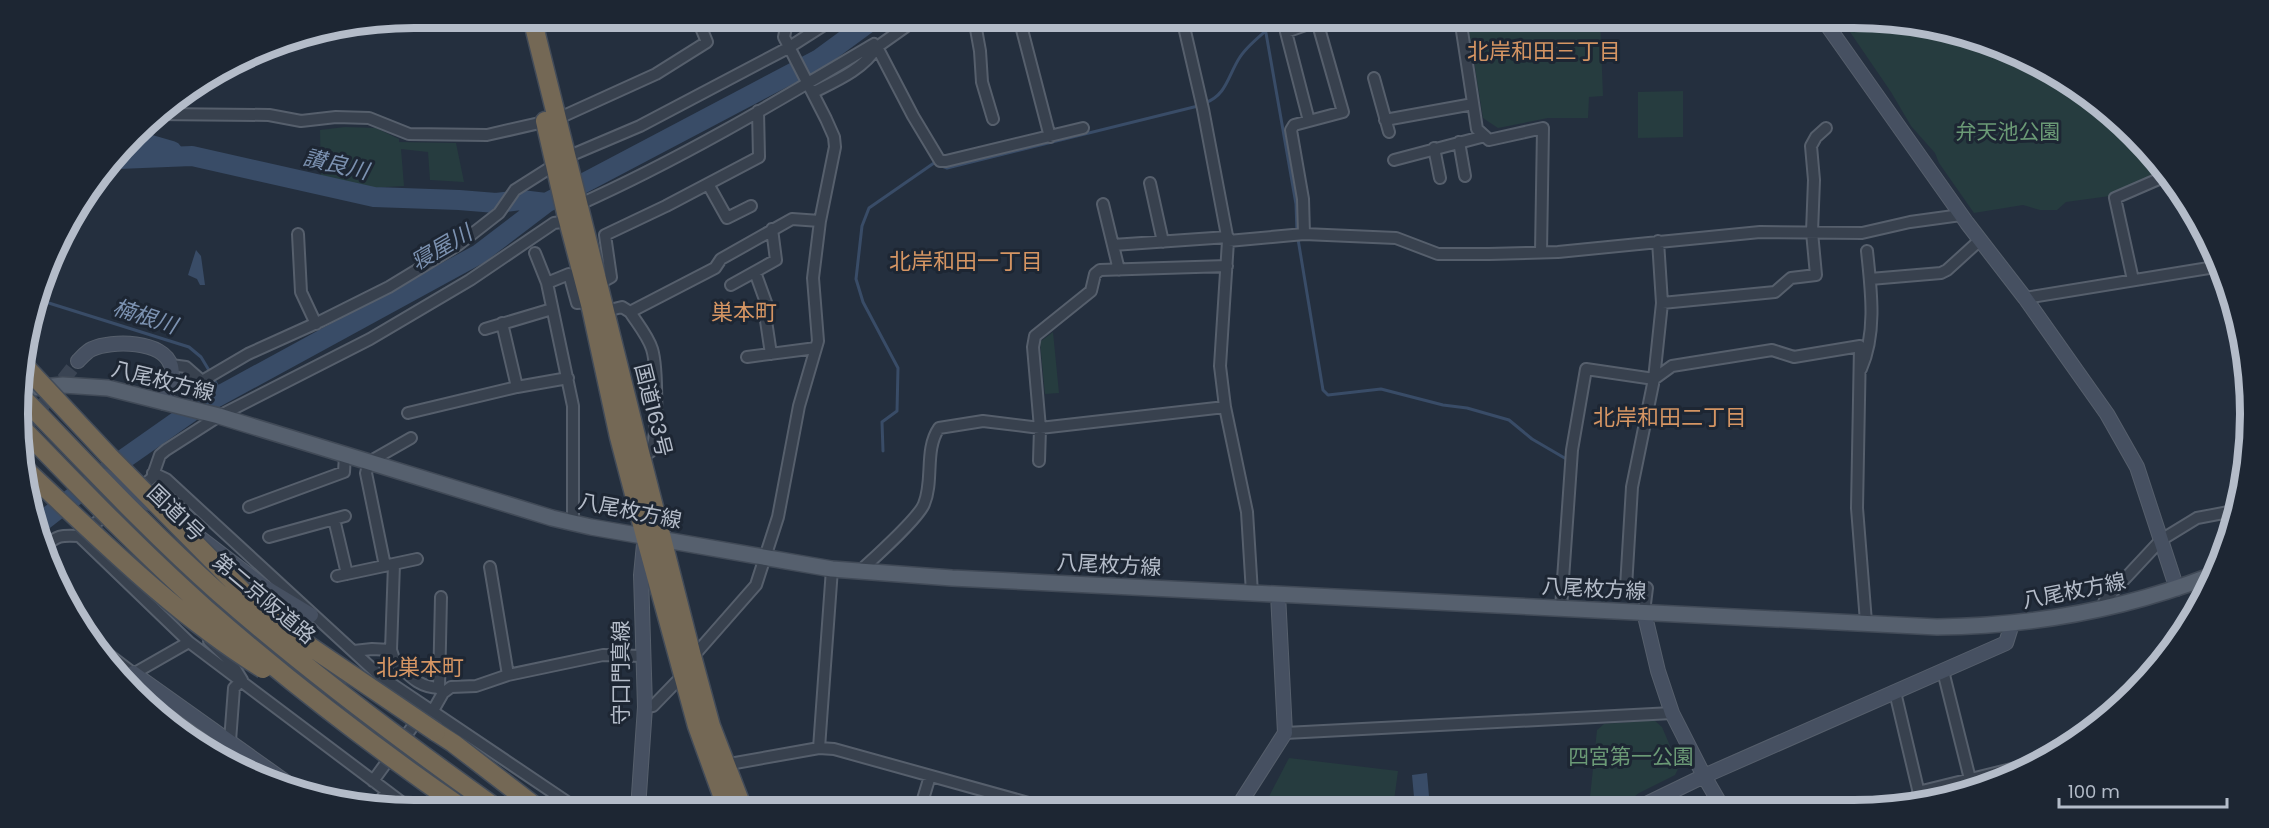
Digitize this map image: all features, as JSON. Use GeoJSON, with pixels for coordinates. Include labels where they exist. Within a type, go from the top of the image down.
{"type":"FeatureCollection","features":[{"type":"Feature","properties":{"kind":"highway","name":"国道163号"},"geometry":{"type":"LineString","coordinates":[[523,28],[551,121]]}},
{"type":"Feature","properties":{"kind":"highway","name":"国道163号"},"geometry":{"type":"LineString","coordinates":[[534,28],[551,121],[619,437],[645,536],[650,586],[684,675],[697,726],[724,800]]}},
{"type":"Feature","properties":{"kind":"highway","name":"国道163号"},"geometry":{"type":"LineString","coordinates":[[571,213],[606,311],[640,456],[711,726],[738,800]]}},
{"type":"Feature","properties":{"kind":"highway"},"geometry":{"type":"LineString","coordinates":[[31,373],[262,612],[372,717]]}},
{"type":"Feature","properties":{"kind":"highway","name":"国道1号"},"geometry":{"type":"LineString","coordinates":[[29,398],[87,459],[215,582],[402,736],[492,800]]}},
{"type":"Feature","properties":{"kind":"highway","name":"第二京阪道路"},"geometry":{"type":"LineString","coordinates":[[28,404],[105,483],[219,593],[372,717],[485,800]]}},
{"type":"Feature","properties":{"kind":"highway","name":"第二京阪道路"},"geometry":{"type":"LineString","coordinates":[[29,435],[89,497],[206,608],[323,706],[397,763],[451,800]]}},
{"type":"Feature","properties":{"kind":"highway"},"geometry":{"type":"LineString","coordinates":[[29,439],[153,565],[245,648],[396,766],[445,800]]}},
{"type":"Feature","properties":{"kind":"highway"},"geometry":{"type":"LineString","coordinates":[[34,477],[130,566],[224,645],[323,706]]}},
{"type":"Feature","properties":{"kind":"highway"},"geometry":{"type":"LineString","coordinates":[[215,582],[462,749],[527,800]]}},
{"type":"Feature","properties":{"kind":"highway"},"geometry":{"type":"LineString","coordinates":[[364,741],[378,759],[437,800]]}},
{"type":"Feature","properties":{"kind":"main road","name":"八尾枚方線"},"geometry":{"type":"LineString","coordinates":[[29,390],[63,385],[108,388],[219,416],[469,494],[573,522],[832,569],[952,578],[1937,627],[2012,624],[2101,609],[2177,589],[2204,578]]}},
{"type":"Feature","properties":{"kind":"street"},"geometry":{"type":"LineString","coordinates":[[172,114],[269,115],[301,121],[336,117],[369,118],[409,134],[487,135],[551,121],[656,74],[707,42],[701,28]]}},
{"type":"Feature","properties":{"kind":"street"},"geometry":{"type":"LineString","coordinates":[[645,707],[653,706],[684,675],[693,656],[756,585],[778,517],[799,406],[818,341],[813,278],[820,221],[835,147],[834,137],[811,88],[788,48],[784,38],[786,28]]}},
{"type":"Feature","properties":{"kind":"street"},"geometry":{"type":"LineString","coordinates":[[171,365],[186,367],[202,381],[248,354],[389,287],[458,245],[499,213],[515,190],[560,163],[640,126],[788,48],[820,28]]}},
{"type":"Feature","properties":{"kind":"street"},"geometry":{"type":"LineString","coordinates":[[79,536],[148,482],[160,455],[219,416],[370,339],[470,280],[554,223],[649,170],[758,111],[847,75],[872,55],[876,45],[897,28]]}},
{"type":"Feature","properties":{"kind":"street"},"geometry":{"type":"LineString","coordinates":[[876,45],[902,28]]}},
{"type":"Feature","properties":{"kind":"street"},"geometry":{"type":"LineString","coordinates":[[976,28],[982,82],[993,120]]}},
{"type":"Feature","properties":{"kind":"street"},"geometry":{"type":"LineString","coordinates":[[1022,28],[1050,137]]}},
{"type":"Feature","properties":{"kind":"street"},"geometry":{"type":"LineString","coordinates":[[1184,28],[1203,109],[1228,239],[1220,366],[1225,407],[1247,512],[1252,593]]}},
{"type":"Feature","properties":{"kind":"street"},"geometry":{"type":"LineString","coordinates":[[1297,28],[1286,32],[1309,121]]}},
{"type":"Feature","properties":{"kind":"street"},"geometry":{"type":"LineString","coordinates":[[1304,234],[1303,199],[1291,130],[1294,125],[1343,112],[1319,28]]}},
{"type":"Feature","properties":{"kind":"street"},"geometry":{"type":"LineString","coordinates":[[1462,28],[1477,129],[1489,140],[1543,128],[1541,252]]}},
{"type":"Feature","properties":{"kind":"street"},"geometry":{"type":"LineString","coordinates":[[1829,28],[1961,215],[2025,298],[2108,414],[2137,467],[2177,589]]}},
{"type":"Feature","properties":{"kind":"street"},"geometry":{"type":"LineString","coordinates":[[876,45],[913,116],[940,161],[1083,128]]}},
{"type":"Feature","properties":{"kind":"street"},"geometry":{"type":"LineString","coordinates":[[1374,78],[1389,132]]}},
{"type":"Feature","properties":{"kind":"street"},"geometry":{"type":"LineString","coordinates":[[1385,120],[1473,104]]}},
{"type":"Feature","properties":{"kind":"street"},"geometry":{"type":"LineString","coordinates":[[598,284],[612,277],[605,235],[759,157],[758,111]]}},
{"type":"Feature","properties":{"kind":"street"},"geometry":{"type":"LineString","coordinates":[[1662,303],[1776,292],[1791,278],[1816,275],[1812,232],[1814,180],[1811,146],[1816,137],[1826,128]]}},
{"type":"Feature","properties":{"kind":"street"},"geometry":{"type":"LineString","coordinates":[[1394,160],[1485,136]]}},
{"type":"Feature","properties":{"kind":"street"},"geometry":{"type":"LineString","coordinates":[[1459,142],[1465,176]]}},
{"type":"Feature","properties":{"kind":"street"},"geometry":{"type":"LineString","coordinates":[[1434,148],[1440,178]]}},
{"type":"Feature","properties":{"kind":"street"},"geometry":{"type":"LineString","coordinates":[[2133,280],[2115,198],[2160,178]]}},
{"type":"Feature","properties":{"kind":"street"},"geometry":{"type":"LineString","coordinates":[[708,183],[727,218],[751,206]]}},
{"type":"Feature","properties":{"kind":"street"},"geometry":{"type":"LineString","coordinates":[[1150,183],[1164,242]]}},
{"type":"Feature","properties":{"kind":"street"},"geometry":{"type":"LineString","coordinates":[[1104,204],[1119,270]]}},
{"type":"Feature","properties":{"kind":"street"},"geometry":{"type":"LineString","coordinates":[[1113,245],[1304,234],[1396,238],[1438,254],[1541,252],[1760,232],[1862,233],[1910,222],[1961,215]]}},
{"type":"Feature","properties":{"kind":"street"},"geometry":{"type":"LineString","coordinates":[[630,312],[715,268],[721,259],[792,219],[820,221]]}},
{"type":"Feature","properties":{"kind":"street"},"geometry":{"type":"LineString","coordinates":[[731,285],[776,260],[772,229]]}},
{"type":"Feature","properties":{"kind":"street"},"geometry":{"type":"LineString","coordinates":[[298,234],[302,292],[315,324]]}},
{"type":"Feature","properties":{"kind":"street"},"geometry":{"type":"LineString","coordinates":[[1870,279],[1941,273],[1980,240]]}},
{"type":"Feature","properties":{"kind":"street"},"geometry":{"type":"LineString","coordinates":[[1658,241],[1662,303],[1654,379],[1632,487],[1626,587],[1647,588],[1644,612],[1658,670],[1672,713],[1718,800]]}},
{"type":"Feature","properties":{"kind":"street"},"geometry":{"type":"LineString","coordinates":[[1859,374],[1868,353],[1871,322],[1867,251]]}},
{"type":"Feature","properties":{"kind":"street"},"geometry":{"type":"LineString","coordinates":[[535,253],[547,283],[573,406],[573,522]]}},
{"type":"Feature","properties":{"kind":"street"},"geometry":{"type":"LineString","coordinates":[[1039,461],[1040,428],[1033,347],[1035,336],[1091,291],[1095,274],[1100,270],[1227,266]]}},
{"type":"Feature","properties":{"kind":"street"},"geometry":{"type":"LineString","coordinates":[[2025,298],[2212,268]]}},
{"type":"Feature","properties":{"kind":"street"},"geometry":{"type":"LineString","coordinates":[[754,272],[768,308],[765,314],[771,354]]}},
{"type":"Feature","properties":{"kind":"street"},"geometry":{"type":"LineString","coordinates":[[547,283],[569,274],[577,303],[590,302]]}},
{"type":"Feature","properties":{"kind":"street"},"geometry":{"type":"LineString","coordinates":[[606,311],[622,307],[630,312],[653,351],[656,404],[655,441],[650,452],[640,456]]}},
{"type":"Feature","properties":{"kind":"street"},"geometry":{"type":"LineString","coordinates":[[485,328],[552,309]]}},
{"type":"Feature","properties":{"kind":"street"},"geometry":{"type":"LineString","coordinates":[[502,324],[517,387]]}},
{"type":"Feature","properties":{"kind":"street"},"geometry":{"type":"LineString","coordinates":[[78,361],[90,350],[114,343],[131,343],[152,349],[164,355],[171,365],[167,404]]}},
{"type":"Feature","properties":{"kind":"street"},"geometry":{"type":"LineString","coordinates":[[1561,608],[1572,450],[1586,369],[1654,379],[1672,366],[1772,350],[1794,357],[1860,346],[1857,508],[1866,622]]}},
{"type":"Feature","properties":{"kind":"street"},"geometry":{"type":"LineString","coordinates":[[747,357],[816,348]]}},
{"type":"Feature","properties":{"kind":"street"},"geometry":{"type":"LineString","coordinates":[[408,413],[517,387],[568,378]]}},
{"type":"Feature","properties":{"kind":"street"},"geometry":{"type":"LineString","coordinates":[[860,571],[924,506],[929,482],[932,438],[939,428],[983,421],[1040,428],[1225,407]]}},
{"type":"Feature","properties":{"kind":"street"},"geometry":{"type":"LineString","coordinates":[[411,438],[369,462],[366,473],[390,565],[391,650],[395,662],[420,684],[441,690],[451,687],[476,686],[508,675],[603,655],[643,656]]}},
{"type":"Feature","properties":{"kind":"street"},"geometry":{"type":"LineString","coordinates":[[249,507],[344,472],[345,455]]}},
{"type":"Feature","properties":{"kind":"street"},"geometry":{"type":"LineString","coordinates":[[153,473],[166,479],[311,615],[380,676],[564,800]]}},
{"type":"Feature","properties":{"kind":"street"},"geometry":{"type":"LineString","coordinates":[[104,475],[195,534],[263,586],[311,615]]}},
{"type":"Feature","properties":{"kind":"street"},"geometry":{"type":"LineString","coordinates":[[2101,609],[2105,600],[2161,540],[2197,518],[2227,512]]}},
{"type":"Feature","properties":{"kind":"street"},"geometry":{"type":"LineString","coordinates":[[268,537],[340,518],[342,575],[417,560]]}},
{"type":"Feature","properties":{"kind":"street"},"geometry":{"type":"LineString","coordinates":[[50,541],[64,535],[79,536],[189,642],[397,799]]}},
{"type":"Feature","properties":{"kind":"street"},"geometry":{"type":"LineString","coordinates":[[153,565],[153,571],[173,606],[231,662],[242,680]]}},
{"type":"Feature","properties":{"kind":"street"},"geometry":{"type":"LineString","coordinates":[[490,567],[508,675]]}},
{"type":"Feature","properties":{"kind":"street"},"geometry":{"type":"LineString","coordinates":[[819,748],[832,569]]}},
{"type":"Feature","properties":{"kind":"street","name":"守口門真線"},"geometry":{"type":"LineString","coordinates":[[639,800],[645,707],[643,656],[650,586]]}},
{"type":"Feature","properties":{"kind":"street"},"geometry":{"type":"LineString","coordinates":[[1243,800],[1285,733],[1278,594]]}},
{"type":"Feature","properties":{"kind":"street"},"geometry":{"type":"LineString","coordinates":[[373,781],[421,714],[435,707],[441,690],[441,597]]}},
{"type":"Feature","properties":{"kind":"street"},"geometry":{"type":"LineString","coordinates":[[1654,800],[2006,643],[2012,624]]}},
{"type":"Feature","properties":{"kind":"street"},"geometry":{"type":"LineString","coordinates":[[130,675],[189,642]]}},
{"type":"Feature","properties":{"kind":"street"},"geometry":{"type":"LineString","coordinates":[[354,651],[391,650]]}},
{"type":"Feature","properties":{"kind":"street"},"geometry":{"type":"LineString","coordinates":[[1943,671],[1970,779]]}},
{"type":"Feature","properties":{"kind":"street"},"geometry":{"type":"LineString","coordinates":[[131,675],[274,773]]}},
{"type":"Feature","properties":{"kind":"street"},"geometry":{"type":"LineString","coordinates":[[224,750],[230,741],[234,688],[242,680]]}},
{"type":"Feature","properties":{"kind":"street"},"geometry":{"type":"LineString","coordinates":[[1895,692],[1918,794]]}},
{"type":"Feature","properties":{"kind":"street"},"geometry":{"type":"LineString","coordinates":[[1285,733],[1672,713]]}},
{"type":"Feature","properties":{"kind":"street"},"geometry":{"type":"LineString","coordinates":[[724,765],[819,748],[834,750],[1020,800]]}},
{"type":"Feature","properties":{"kind":"street"},"geometry":{"type":"LineString","coordinates":[[923,800],[930,776]]}},
{"type":"Feature","properties":{"kind":"street"},"geometry":{"type":"LineString","coordinates":[[1940,790],[1970,779],[1983,778]]}},
{"type":"Feature","properties":{"kind":"street"},"geometry":{"type":"LineString","coordinates":[[382,798],[386,792]]}},
{"type":"Feature","properties":{"kind":"green space"},"geometry":{"type":"Polygon","coordinates":[[[1469,28],[1600,28],[1603,96],[1589,97],[1588,118],[1548,118],[1498,128],[1483,118],[1469,28]]]}},
{"type":"Feature","properties":{"kind":"green space","name":"弁天池公園"},"geometry":{"type":"Polygon","coordinates":[[[1846,28],[1880,29],[1930,36],[1979,49],[2026,68],[2090,108],[2128,141],[2156,173],[2110,196],[2066,202],[2057,210],[2040,210],[2023,205],[1974,213],[1939,163],[1935,153],[1911,126],[1846,28]]]}},
{"type":"Feature","properties":{"kind":"green space"},"geometry":{"type":"Polygon","coordinates":[[[1683,91],[1683,137],[1638,138],[1638,92],[1683,91]]]}},
{"type":"Feature","properties":{"kind":"green space"},"geometry":{"type":"Polygon","coordinates":[[[345,127],[376,128],[399,139],[399,142],[456,143],[464,182],[430,180],[428,152],[401,149],[404,186],[369,188],[321,178],[320,130],[345,127]]]}},
{"type":"Feature","properties":{"kind":"green space"},"geometry":{"type":"Polygon","coordinates":[[[1053,332],[1059,393],[1045,394],[1040,342],[1053,332]]]}},
{"type":"Feature","properties":{"kind":"green space","name":"四宮第一公園"},"geometry":{"type":"Polygon","coordinates":[[[1654,720],[1662,727],[1679,767],[1675,775],[1630,800],[1590,800],[1597,730],[1604,724],[1654,720]]]}},
{"type":"Feature","properties":{"kind":"green space"},"geometry":{"type":"Polygon","coordinates":[[[1289,758],[1398,771],[1394,800],[1267,800],[1289,758]]]}},
{"type":"Feature","properties":{"kind":"water"},"geometry":{"type":"Polygon","coordinates":[[[196,250],[201,256],[205,285],[200,285],[197,279],[188,275],[196,250]]]}},
{"type":"Feature","properties":{"kind":"water"},"geometry":{"type":"Polygon","coordinates":[[[1427,773],[1429,800],[1414,800],[1412,775],[1427,773]]]}},
{"type":"Feature","properties":{"kind":"waterway","name":"寝屋川"},"geometry":{"type":"LineString","coordinates":[[44,520],[111,468],[195,409],[479,254],[546,203],[819,59],[861,28]]}},
{"type":"Feature","properties":{"kind":"waterway"},"geometry":{"type":"LineString","coordinates":[[1205,103],[1223,90],[1244,52],[1269,28]]}},
{"type":"Feature","properties":{"kind":"waterway"},"geometry":{"type":"LineString","coordinates":[[1266,33],[1296,204],[1297,232]]}},
{"type":"Feature","properties":{"kind":"waterway"},"geometry":{"type":"LineString","coordinates":[[883,451],[882,422],[897,411],[898,368],[863,302],[856,279],[862,226],[869,208],[934,163],[947,168],[1198,106]]}},
{"type":"Feature","properties":{"kind":"waterway"},"geometry":{"type":"LineString","coordinates":[[140,142],[172,151]]}},
{"type":"Feature","properties":{"kind":"waterway","name":"讃良川"},"geometry":{"type":"LineString","coordinates":[[125,159],[192,156],[374,197],[496,203],[521,200],[546,203]]}},
{"type":"Feature","properties":{"kind":"waterway"},"geometry":{"type":"LineString","coordinates":[[1298,239],[1323,390],[1328,395],[1381,389],[1443,405],[1467,408],[1509,420],[1532,439],[1568,460]]}},
{"type":"Feature","properties":{"kind":"waterway","name":"楠根川"},"geometry":{"type":"LineString","coordinates":[[46,302],[189,347],[201,357],[210,372]]}},
{"type":"Feature","properties":{"kind":"waterway","name":"楠根川"},"geometry":{"type":"LineString","coordinates":[[213,378],[222,394]]}},
{"type":"Feature","properties":{"kind":"tunnel"},"geometry":{"type":"LineString","coordinates":[[28,423],[78,361]]}},
{"type":"Feature","properties":{"kind":"district","name":"北岸和田三丁目"},"geometry":{"type":"Point","coordinates":[1544,51]}},
{"type":"Feature","properties":{"kind":"district","name":"北岸和田一丁目"},"geometry":{"type":"Point","coordinates":[966,261]}},
{"type":"Feature","properties":{"kind":"district","name":"巣本町"},"geometry":{"type":"Point","coordinates":[744,312]}},
{"type":"Feature","properties":{"kind":"district","name":"北岸和田二丁目"},"geometry":{"type":"Point","coordinates":[1670,417]}},
{"type":"Feature","properties":{"kind":"district","name":"北巣本町"},"geometry":{"type":"Point","coordinates":[420,667]}}]}
